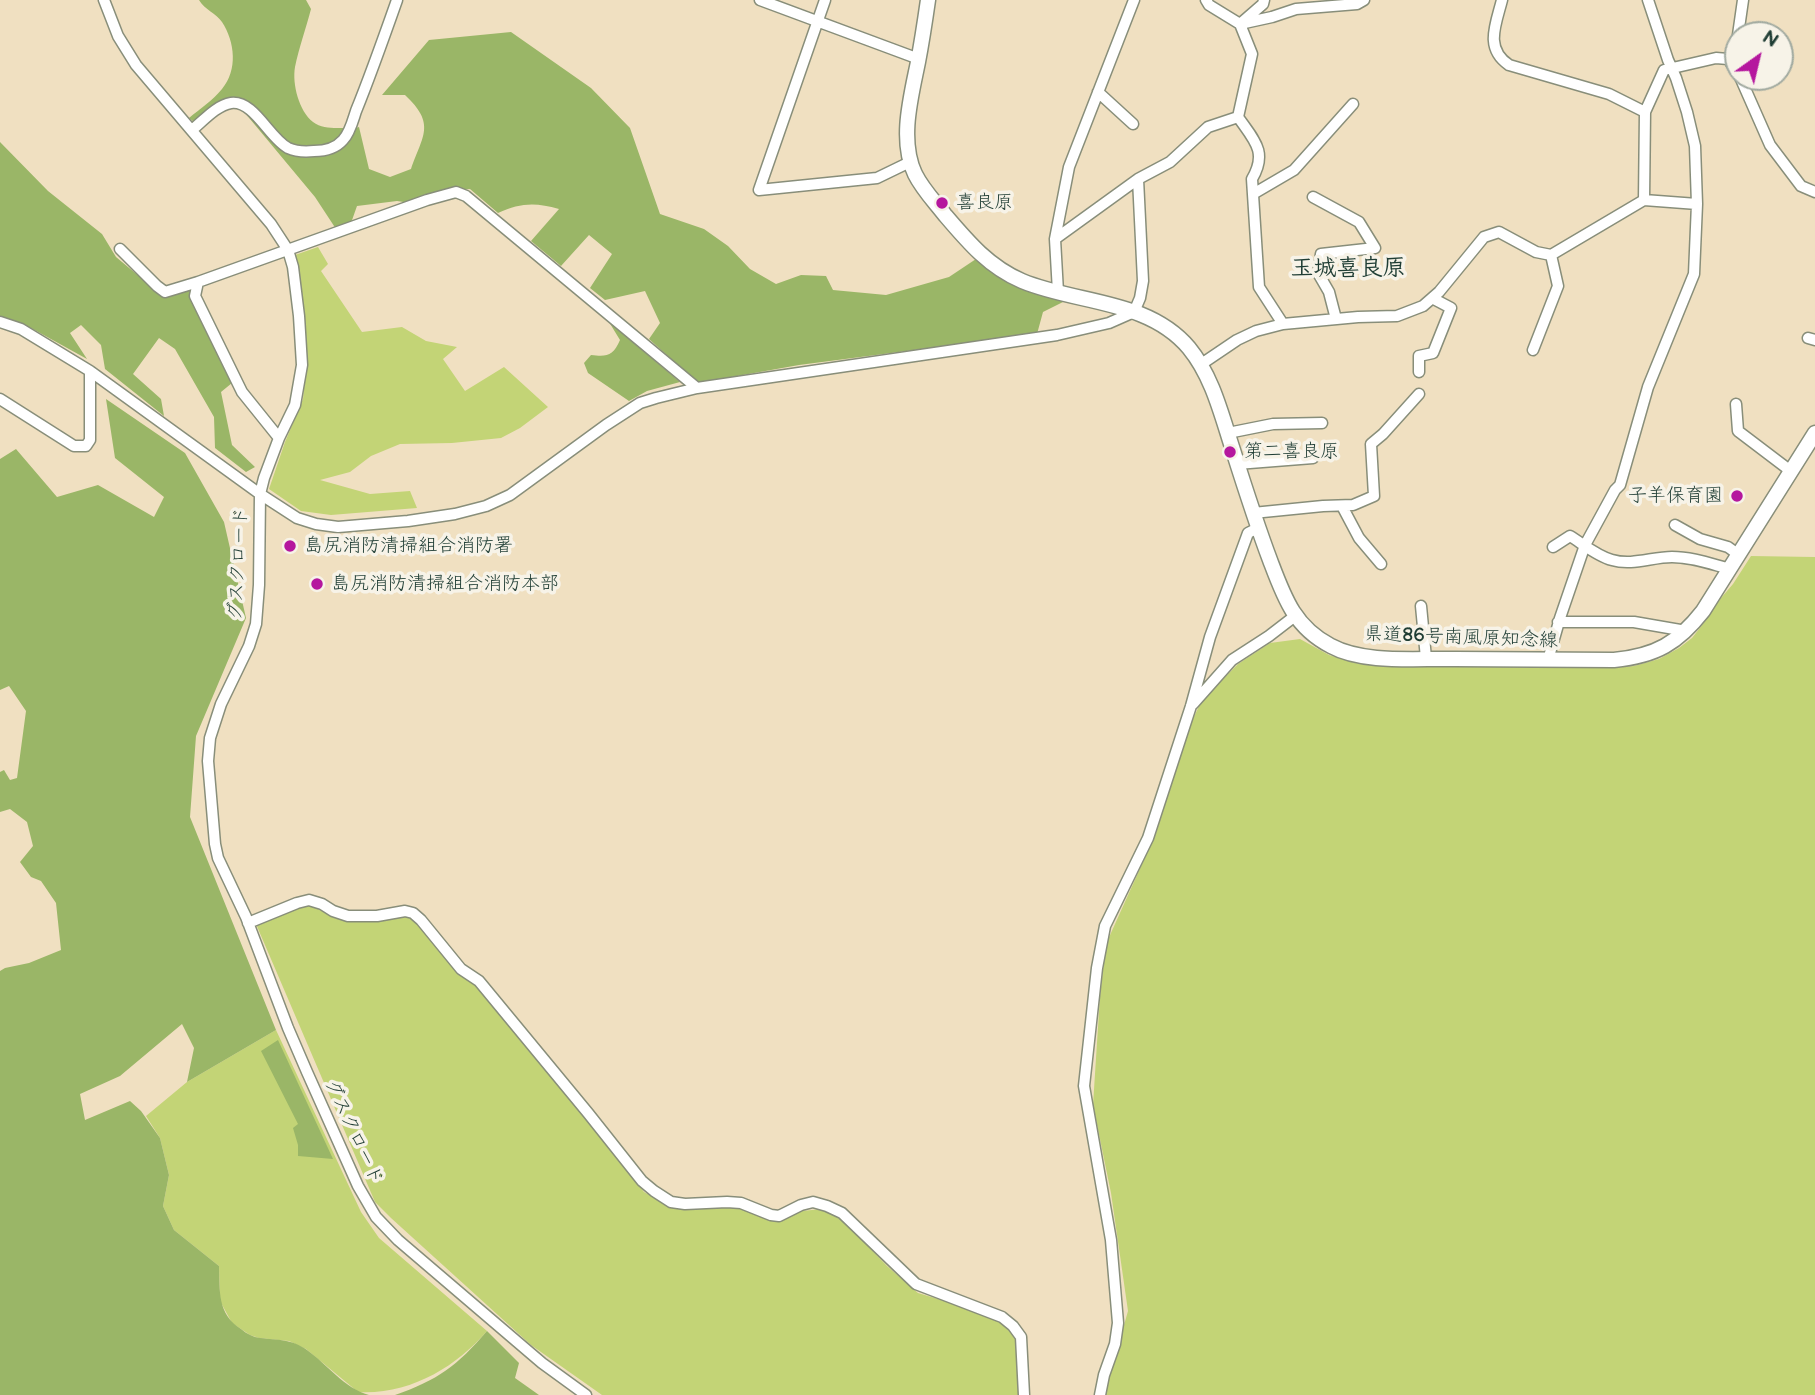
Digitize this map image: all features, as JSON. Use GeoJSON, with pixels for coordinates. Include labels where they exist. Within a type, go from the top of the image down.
{"type":"FeatureCollection","features":[{"type":"Feature","properties":{"kind":"main road","name":"県道86号南風原知念線"},"geometry":{"type":"LineString","coordinates":[[928,0],[908,130],[910,162],[925,191],[968,243],[998,268],[1024,282],[1101,301],[1154,320],[1174,334],[1192,352],[1216,398],[1255,521],[1284,599],[1313,635],[1332,647],[1352,654],[1426,659],[1614,660],[1648,655],[1665,647],[1686,631],[1703,611],[1815,433]]}},
{"type":"Feature","properties":{"kind":"main road","name":"県道86号南風原知念線"},"geometry":{"type":"LineString","coordinates":[[1795,468],[1815,452]]}},
{"type":"Feature","properties":{"kind":"street","name":"グスクロード"},"geometry":{"type":"LineString","coordinates":[[104,0],[118,36],[136,65],[271,224],[288,250],[296,290],[302,365],[295,405],[279,438],[260,494],[256,624],[249,646],[221,704],[210,738],[208,761],[218,858],[248,923],[307,1072],[358,1185],[376,1217],[398,1240],[542,1363],[586,1395]]}},
{"type":"Feature","properties":{"kind":"street"},"geometry":{"type":"LineString","coordinates":[[192,130],[220,107],[229,103],[240,103],[250,110],[278,141],[290,149],[320,152],[335,147],[345,139],[397,0]]}},
{"type":"Feature","properties":{"kind":"street"},"geometry":{"type":"LineString","coordinates":[[760,0],[919,59]]}},
{"type":"Feature","properties":{"kind":"street"},"geometry":{"type":"LineString","coordinates":[[825,0],[759,190],[877,178],[910,162]]}},
{"type":"Feature","properties":{"kind":"street"},"geometry":{"type":"LineString","coordinates":[[1058,292],[1055,239],[1069,167],[1134,0]]}},
{"type":"Feature","properties":{"kind":"street"},"geometry":{"type":"LineString","coordinates":[[1206,0],[1209,5],[1240,24],[1252,54],[1238,117],[1260,153],[1259,167],[1252,179],[1259,287],[1283,324]]}},
{"type":"Feature","properties":{"kind":"street"},"geometry":{"type":"LineString","coordinates":[[1240,24],[1265,0]]}},
{"type":"Feature","properties":{"kind":"street"},"geometry":{"type":"LineString","coordinates":[[1240,24],[1272,18],[1296,9],[1357,4],[1364,0]]}},
{"type":"Feature","properties":{"kind":"street"},"geometry":{"type":"LineString","coordinates":[[1502,0],[1493,42],[1501,60],[1509,65],[1609,94],[1645,112]]}},
{"type":"Feature","properties":{"kind":"street"},"geometry":{"type":"LineString","coordinates":[[1548,660],[1558,622],[1585,545],[1620,485],[1648,387],[1694,274],[1697,204],[1695,146],[1687,112],[1648,0]]}},
{"type":"Feature","properties":{"kind":"street"},"geometry":{"type":"LineString","coordinates":[[1740,21],[1743,0]]}},
{"type":"Feature","properties":{"kind":"street"},"geometry":{"type":"LineString","coordinates":[[1644,200],[1645,112],[1664,70],[1716,58],[1724,59]]}},
{"type":"Feature","properties":{"kind":"street"},"geometry":{"type":"LineString","coordinates":[[1746,91],[1770,145],[1801,186],[1815,192]]}},
{"type":"Feature","properties":{"kind":"street"},"geometry":{"type":"LineString","coordinates":[[1098,92],[1133,124]]}},
{"type":"Feature","properties":{"kind":"street"},"geometry":{"type":"LineString","coordinates":[[1253,194],[1294,170],[1353,104]]}},
{"type":"Feature","properties":{"kind":"street"},"geometry":{"type":"LineString","coordinates":[[1055,239],[1138,179],[1170,162],[1208,127],[1238,117]]}},
{"type":"Feature","properties":{"kind":"street"},"geometry":{"type":"LineString","coordinates":[[0,322],[21,329],[90,371],[297,518],[338,527],[420,519],[486,506],[510,495],[640,403],[668,394],[1057,335],[1109,323],[1134,312],[1143,281],[1138,179]]}},
{"type":"Feature","properties":{"kind":"street"},"geometry":{"type":"LineString","coordinates":[[120,249],[165,292],[456,192],[466,195],[697,388]]}},
{"type":"Feature","properties":{"kind":"street"},"geometry":{"type":"LineString","coordinates":[[1313,197],[1360,222],[1376,248],[1321,254],[1318,273],[1329,292],[1336,320]]}},
{"type":"Feature","properties":{"kind":"street"},"geometry":{"type":"LineString","coordinates":[[1200,365],[1256,331],[1283,324],[1397,316],[1423,306],[1439,292],[1484,237],[1499,232],[1536,252],[1551,255],[1644,200],[1697,204]]}},
{"type":"Feature","properties":{"kind":"street"},"geometry":{"type":"LineString","coordinates":[[1533,350],[1558,286],[1551,255]]}},
{"type":"Feature","properties":{"kind":"street"},"geometry":{"type":"LineString","coordinates":[[198,282],[195,296],[242,392],[279,438]]}},
{"type":"Feature","properties":{"kind":"street"},"geometry":{"type":"LineString","coordinates":[[1419,372],[1419,356],[1433,353],[1451,307],[1432,298]]}},
{"type":"Feature","properties":{"kind":"street"},"geometry":{"type":"LineString","coordinates":[[0,399],[74,446],[86,446],[90,440],[90,371]]}},
{"type":"Feature","properties":{"kind":"street"},"geometry":{"type":"LineString","coordinates":[[1100,1395],[1118,1324],[1111,1240],[1084,1086],[1097,968],[1105,926],[1148,838],[1210,638],[1248,533],[1255,521],[1353,505],[1374,496],[1371,444],[1419,394]]}},
{"type":"Feature","properties":{"kind":"street"},"geometry":{"type":"LineString","coordinates":[[1737,404],[1738,431],[1795,468]]}},
{"type":"Feature","properties":{"kind":"street"},"geometry":{"type":"LineString","coordinates":[[1228,433],[1273,424],[1322,423]]}},
{"type":"Feature","properties":{"kind":"street"},"geometry":{"type":"LineString","coordinates":[[1237,464],[1313,458]]}},
{"type":"Feature","properties":{"kind":"street"},"geometry":{"type":"LineString","coordinates":[[1342,506],[1359,538],[1381,564]]}},
{"type":"Feature","properties":{"kind":"street"},"geometry":{"type":"LineString","coordinates":[[1675,525],[1700,539],[1728,547],[1739,555]]}},
{"type":"Feature","properties":{"kind":"street"},"geometry":{"type":"LineString","coordinates":[[1553,547],[1570,536],[1610,560],[1626,563],[1674,557],[1695,559],[1730,569]]}},
{"type":"Feature","properties":{"kind":"street"},"geometry":{"type":"LineString","coordinates":[[1420,606],[1426,659]]}},
{"type":"Feature","properties":{"kind":"street"},"geometry":{"type":"LineString","coordinates":[[1191,706],[1232,660],[1295,616]]}},
{"type":"Feature","properties":{"kind":"street"},"geometry":{"type":"LineString","coordinates":[[1558,622],[1634,622],[1686,631]]}},
{"type":"Feature","properties":{"kind":"street"},"geometry":{"type":"LineString","coordinates":[[248,923],[309,900],[348,916],[377,916],[405,911],[413,913],[461,969],[479,981],[642,1181],[654,1192],[671,1202],[685,1205],[741,1203],[779,1216],[813,1202],[842,1213],[916,1284],[1002,1317],[1013,1326],[1021,1337],[1024,1395]]}},
{"type":"Feature","properties":{"kind":"green space"},"geometry":{"type":"Polygon","coordinates":[[[199,0],[306,0],[311,9],[295,67],[298,97],[313,122],[324,127],[344,128],[341,138],[323,148],[293,147],[238,97],[222,101],[194,122],[189,118],[222,89],[231,73],[233,56],[230,38],[220,19],[199,0]]]}},
{"type":"Feature","properties":{"kind":"green space"},"geometry":{"type":"Polygon","coordinates":[[[511,32],[591,88],[630,128],[660,214],[704,229],[728,246],[750,269],[776,284],[801,275],[826,276],[833,290],[886,295],[949,277],[976,259],[1019,286],[1069,299],[1043,312],[1037,334],[799,365],[698,383],[649,339],[660,323],[645,291],[605,300],[590,288],[612,254],[589,235],[561,266],[531,241],[559,209],[528,205],[498,213],[470,189],[443,191],[410,203],[397,201],[357,206],[351,223],[336,229],[315,197],[240,107],[299,155],[320,156],[335,152],[352,129],[359,127],[369,169],[390,177],[411,169],[423,138],[424,122],[415,105],[405,95],[382,95],[429,40],[511,32]]]}},
{"type":"Feature","properties":{"kind":"green space"},"geometry":{"type":"Polygon","coordinates":[[[0,142],[48,191],[102,234],[116,257],[164,297],[190,290],[232,383],[221,392],[232,445],[255,467],[246,472],[215,448],[214,417],[175,349],[159,338],[133,374],[161,399],[164,416],[105,369],[101,345],[81,325],[70,333],[87,359],[31,328],[0,318],[0,142]]]}},
{"type":"Feature","properties":{"kind":"green space"},"geometry":{"type":"Polygon","coordinates":[[[318,247],[328,264],[321,271],[362,332],[402,327],[426,341],[457,347],[443,359],[465,391],[504,367],[548,407],[520,428],[501,438],[400,444],[371,456],[350,472],[320,480],[370,494],[410,491],[417,508],[331,515],[301,511],[269,489],[303,399],[307,356],[295,255],[318,247]]]}},
{"type":"Feature","properties":{"kind":"green space"},"geometry":{"type":"Polygon","coordinates":[[[609,322],[680,382],[647,391],[629,401],[588,373],[584,363],[591,355],[609,354],[620,340],[609,322]]]}},
{"type":"Feature","properties":{"kind":"green space"},"geometry":{"type":"Polygon","coordinates":[[[106,399],[185,453],[224,522],[246,618],[196,736],[190,817],[276,1030],[187,1082],[194,1048],[182,1024],[120,1076],[80,1094],[85,1120],[130,1101],[141,1111],[160,1138],[169,1175],[163,1206],[174,1230],[219,1266],[221,1301],[233,1323],[252,1336],[301,1346],[344,1382],[369,1395],[0,1395],[0,971],[61,950],[56,903],[41,881],[31,877],[20,862],[33,846],[27,822],[10,809],[0,812],[0,772],[4,770],[10,780],[17,778],[26,711],[9,686],[0,690],[0,459],[16,449],[57,497],[98,485],[154,517],[164,497],[115,458],[106,399]]]}},
{"type":"Feature","properties":{"kind":"green space"},"geometry":{"type":"Polygon","coordinates":[[[1751,556],[1815,557],[1815,1395],[1104,1395],[1128,1311],[1111,1193],[1093,1105],[1106,944],[1156,833],[1190,725],[1202,700],[1238,664],[1270,643],[1300,639],[1329,655],[1355,663],[1379,666],[1634,666],[1659,659],[1692,638],[1751,556]]]}},
{"type":"Feature","properties":{"kind":"green space"},"geometry":{"type":"Polygon","coordinates":[[[309,904],[334,918],[371,921],[410,914],[472,980],[577,1106],[644,1192],[673,1208],[737,1205],[777,1222],[802,1211],[822,1209],[844,1221],[887,1266],[918,1293],[981,1312],[1011,1329],[1018,1346],[1021,1395],[602,1395],[531,1345],[375,1202],[256,924],[309,904]]]}},
{"type":"Feature","properties":{"kind":"green space"},"geometry":{"type":"Polygon","coordinates":[[[276,1030],[361,1212],[379,1238],[487,1331],[446,1367],[413,1384],[377,1392],[358,1392],[306,1349],[289,1341],[250,1335],[232,1323],[220,1301],[219,1266],[174,1230],[163,1206],[169,1175],[160,1138],[146,1116],[187,1082],[276,1030]]]}},
{"type":"Feature","properties":{"kind":"green space"},"geometry":{"type":"Polygon","coordinates":[[[278,1040],[333,1159],[298,1156],[293,1128],[298,1124],[261,1051],[278,1040]]]}},
{"type":"Feature","properties":{"kind":"green space"},"geometry":{"type":"Polygon","coordinates":[[[487,1331],[519,1363],[515,1378],[539,1395],[395,1395],[446,1371],[487,1331]]]}},
{"type":"Feature","properties":{"kind":"place","name":"喜良原"},"geometry":{"type":"Point","coordinates":[942,203]}},
{"type":"Feature","properties":{"kind":"place","name":"第二喜良原"},"geometry":{"type":"Point","coordinates":[1230,452]}},
{"type":"Feature","properties":{"kind":"place","name":"子羊保育園"},"geometry":{"type":"Point","coordinates":[1737,496]}},
{"type":"Feature","properties":{"kind":"place","name":"島尻消防清掃組合消防署"},"geometry":{"type":"Point","coordinates":[290,546]}},
{"type":"Feature","properties":{"kind":"place","name":"島尻消防清掃組合消防本部"},"geometry":{"type":"Point","coordinates":[317,584]}},
{"type":"Feature","properties":{"kind":"district","name":"玉城喜良原"},"geometry":{"type":"Point","coordinates":[1348,269]}}]}
